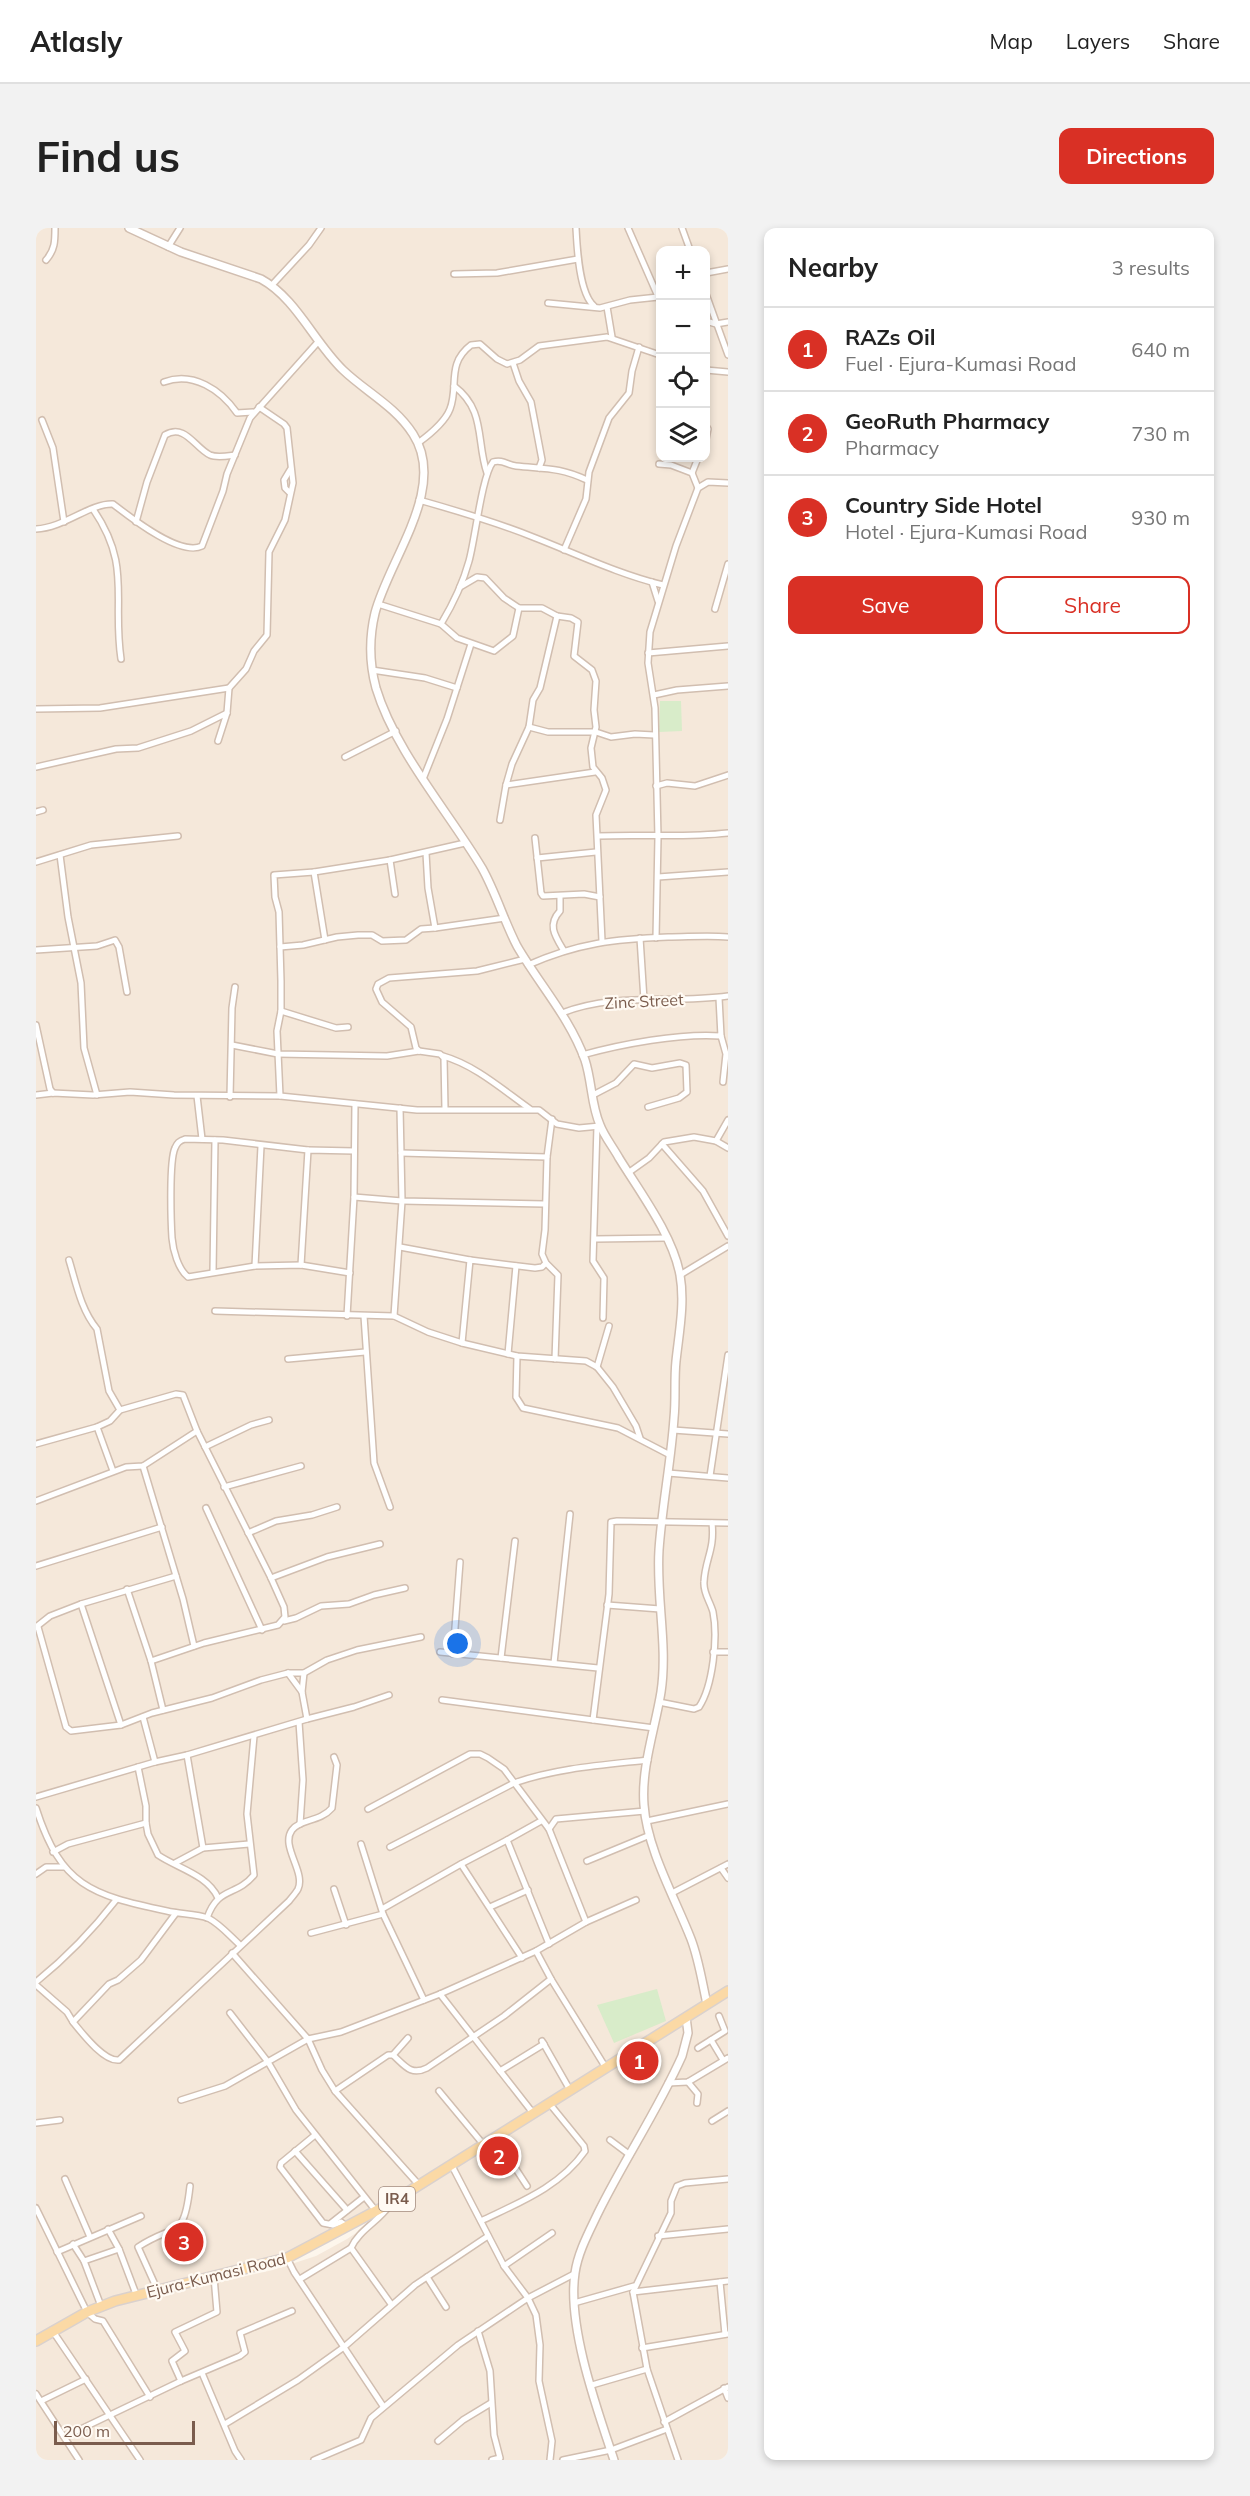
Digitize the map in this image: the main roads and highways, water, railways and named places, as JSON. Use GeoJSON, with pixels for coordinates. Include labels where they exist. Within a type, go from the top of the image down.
{"type":"FeatureCollection","features":[{"type":"Feature","properties":{"kind":"main road","name":"Ejura-Kumasi Road"},"geometry":{"type":"LineString","coordinates":[[36,2341],[87,2312],[136,2294],[287,2258],[348,2227],[419,2186],[728,1991]]}},
{"type":"Feature","properties":{"kind":"place","name":"RAZs Oil"},"geometry":{"type":"Point","coordinates":[639,2061]}},
{"type":"Feature","properties":{"kind":"place","name":"GeoRuth Pharmacy"},"geometry":{"type":"Point","coordinates":[499,2156]}},
{"type":"Feature","properties":{"kind":"place","name":"Country Side Hotel"},"geometry":{"type":"Point","coordinates":[184,2242]}}]}
